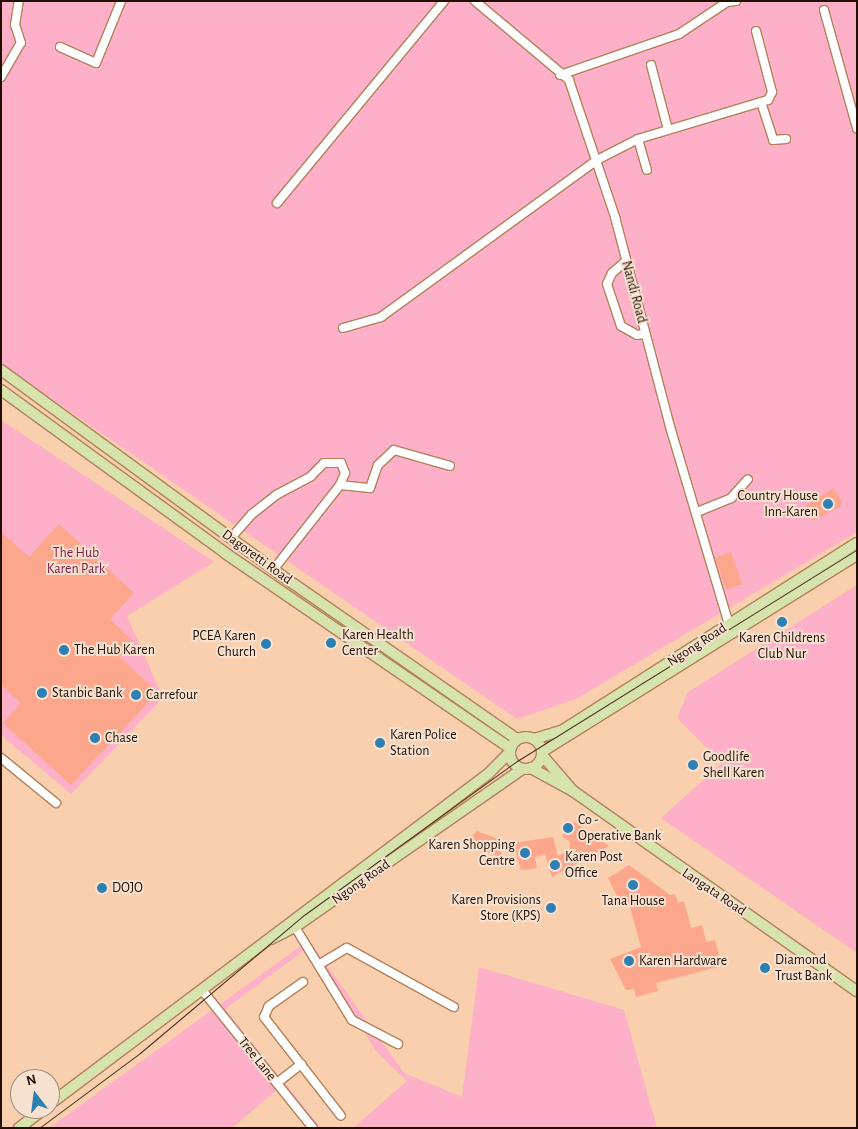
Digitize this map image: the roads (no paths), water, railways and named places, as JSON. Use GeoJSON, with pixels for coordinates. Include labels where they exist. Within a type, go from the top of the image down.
{"type":"FeatureCollection","features":[{"type":"Feature","properties":{"kind":"main road","name":"Dagoretti Road"},"geometry":{"type":"LineString","coordinates":[[1,370],[273,570],[517,739]]}},
{"type":"Feature","properties":{"kind":"main road","name":"Dagoretti Road"},"geometry":{"type":"LineString","coordinates":[[1,390],[225,554],[510,750]]}},
{"type":"Feature","properties":{"kind":"main road","name":"Ngong Road"},"geometry":{"type":"LineString","coordinates":[[534,739],[563,730],[857,543]]}},
{"type":"Feature","properties":{"kind":"main road","name":"Ngong Road"},"geometry":{"type":"LineString","coordinates":[[542,753],[857,555]]}},
{"type":"Feature","properties":{"kind":"main road"},"geometry":{"type":"LineString","coordinates":[[517,739],[534,739],[542,753],[573,791],[513,763],[510,750],[517,739]]}},
{"type":"Feature","properties":{"kind":"main road","name":"Ngong Road"},"geometry":{"type":"LineString","coordinates":[[271,939],[277,929],[488,774],[510,750]]}},
{"type":"Feature","properties":{"kind":"main road"},"geometry":{"type":"LineString","coordinates":[[526,769],[542,753]]}},
{"type":"Feature","properties":{"kind":"main road","name":"Ngong Road"},"geometry":{"type":"LineString","coordinates":[[60,1096],[271,939],[295,927],[526,769]]}},
{"type":"Feature","properties":{"kind":"main road","name":"Langata Road"},"geometry":{"type":"LineString","coordinates":[[573,791],[683,871],[857,990]]}},
{"type":"Feature","properties":{"kind":"main road"},"geometry":{"type":"LineString","coordinates":[[354,874],[361,882]]}},
{"type":"Feature","properties":{"kind":"main road"},"geometry":{"type":"LineString","coordinates":[[19,1128],[31,1119]]}},
{"type":"Feature","properties":{"kind":"street"},"geometry":{"type":"LineString","coordinates":[[1,77],[21,43],[15,25],[19,1]]}},
{"type":"Feature","properties":{"kind":"street"},"geometry":{"type":"LineString","coordinates":[[60,47],[96,63],[121,1]]}},
{"type":"Feature","properties":{"kind":"street"},"geometry":{"type":"LineString","coordinates":[[277,203],[444,1]]}},
{"type":"Feature","properties":{"kind":"street","name":"Nandi Road"},"geometry":{"type":"LineString","coordinates":[[474,1],[560,75],[569,80],[597,160],[729,624]]}},
{"type":"Feature","properties":{"kind":"street"},"geometry":{"type":"LineString","coordinates":[[560,75],[679,34],[727,2],[736,1]]}},
{"type":"Feature","properties":{"kind":"street"},"geometry":{"type":"LineString","coordinates":[[824,10],[857,128]]}},
{"type":"Feature","properties":{"kind":"street"},"geometry":{"type":"LineString","coordinates":[[343,328],[381,317],[597,160],[638,139],[761,102],[772,92],[756,30]]}},
{"type":"Feature","properties":{"kind":"street"},"geometry":{"type":"LineString","coordinates":[[651,65],[668,130]]}},
{"type":"Feature","properties":{"kind":"street"},"geometry":{"type":"LineString","coordinates":[[761,102],[773,140],[786,139]]}},
{"type":"Feature","properties":{"kind":"street"},"geometry":{"type":"LineString","coordinates":[[638,139],[647,170]]}},
{"type":"Feature","properties":{"kind":"street"},"geometry":{"type":"LineString","coordinates":[[626,261],[612,273],[607,284],[620,326],[637,335],[645,334]]}},
{"type":"Feature","properties":{"kind":"street"},"geometry":{"type":"LineString","coordinates":[[340,485],[370,488],[378,465],[394,450],[450,466]]}},
{"type":"Feature","properties":{"kind":"street"},"geometry":{"type":"LineString","coordinates":[[231,538],[252,514],[312,476],[324,463],[341,463],[345,473],[340,485],[273,570]]}},
{"type":"Feature","properties":{"kind":"street"},"geometry":{"type":"LineString","coordinates":[[698,512],[731,498],[748,479]]}},
{"type":"Feature","properties":{"kind":"street"},"geometry":{"type":"LineString","coordinates":[[1,758],[56,803]]}},
{"type":"Feature","properties":{"kind":"street"},"geometry":{"type":"LineString","coordinates":[[295,927],[320,964],[352,1020],[398,1044]]}},
{"type":"Feature","properties":{"kind":"street"},"geometry":{"type":"LineString","coordinates":[[320,964],[347,948],[454,1007]]}},
{"type":"Feature","properties":{"kind":"street"},"geometry":{"type":"LineString","coordinates":[[303,982],[269,1006],[264,1017],[341,1116]]}},
{"type":"Feature","properties":{"kind":"street","name":"Tree Lane"},"geometry":{"type":"LineString","coordinates":[[202,990],[313,1128]]}},
{"type":"Feature","properties":{"kind":"street"},"geometry":{"type":"LineString","coordinates":[[277,1083],[301,1064]]}},
{"type":"Feature","properties":{"kind":"tram line"},"geometry":{"type":"LineString","coordinates":[[39,1128],[140,1053],[304,915],[517,761],[857,549]]}},
{"type":"Feature","properties":{"kind":"place","name":"Country House Inn-Karen"},"geometry":{"type":"Point","coordinates":[828,504]}},
{"type":"Feature","properties":{"kind":"place","name":"Karen Childrens Club Nur"},"geometry":{"type":"Point","coordinates":[782,622]}},
{"type":"Feature","properties":{"kind":"place","name":"Karen Health Center"},"geometry":{"type":"Point","coordinates":[331,643]}},
{"type":"Feature","properties":{"kind":"place","name":"PCEA Karen Church"},"geometry":{"type":"Point","coordinates":[266,644]}},
{"type":"Feature","properties":{"kind":"place","name":"The Hub Karen"},"geometry":{"type":"Point","coordinates":[64,650]}},
{"type":"Feature","properties":{"kind":"place","name":"Stanbic Bank"},"geometry":{"type":"Point","coordinates":[42,693]}},
{"type":"Feature","properties":{"kind":"place","name":"Carrefour"},"geometry":{"type":"Point","coordinates":[136,695]}},
{"type":"Feature","properties":{"kind":"place","name":"Chase"},"geometry":{"type":"Point","coordinates":[95,738]}},
{"type":"Feature","properties":{"kind":"place","name":"Karen Police Station"},"geometry":{"type":"Point","coordinates":[380,743]}},
{"type":"Feature","properties":{"kind":"place","name":"Goodlife Shell Karen"},"geometry":{"type":"Point","coordinates":[693,765]}},
{"type":"Feature","properties":{"kind":"place","name":"Co - Operative Bank"},"geometry":{"type":"Point","coordinates":[568,828]}},
{"type":"Feature","properties":{"kind":"place","name":"Karen Shopping Centre"},"geometry":{"type":"Point","coordinates":[525,853]}},
{"type":"Feature","properties":{"kind":"place","name":"Karen Post Office"},"geometry":{"type":"Point","coordinates":[555,865]}},
{"type":"Feature","properties":{"kind":"place","name":"Tana House"},"geometry":{"type":"Point","coordinates":[633,885]}},
{"type":"Feature","properties":{"kind":"place","name":"DOJO"},"geometry":{"type":"Point","coordinates":[102,888]}},
{"type":"Feature","properties":{"kind":"place","name":"Karen Provisions Store (KPS)"},"geometry":{"type":"Point","coordinates":[551,908]}},
{"type":"Feature","properties":{"kind":"place","name":"Karen Hardware"},"geometry":{"type":"Point","coordinates":[629,961]}},
{"type":"Feature","properties":{"kind":"place","name":"Diamond Trust Bank"},"geometry":{"type":"Point","coordinates":[765,968]}},
{"type":"Feature","properties":{"kind":"park label","name":"The Hub Karen Park"},"geometry":{"type":"Point","coordinates":[76,562]}}]}
